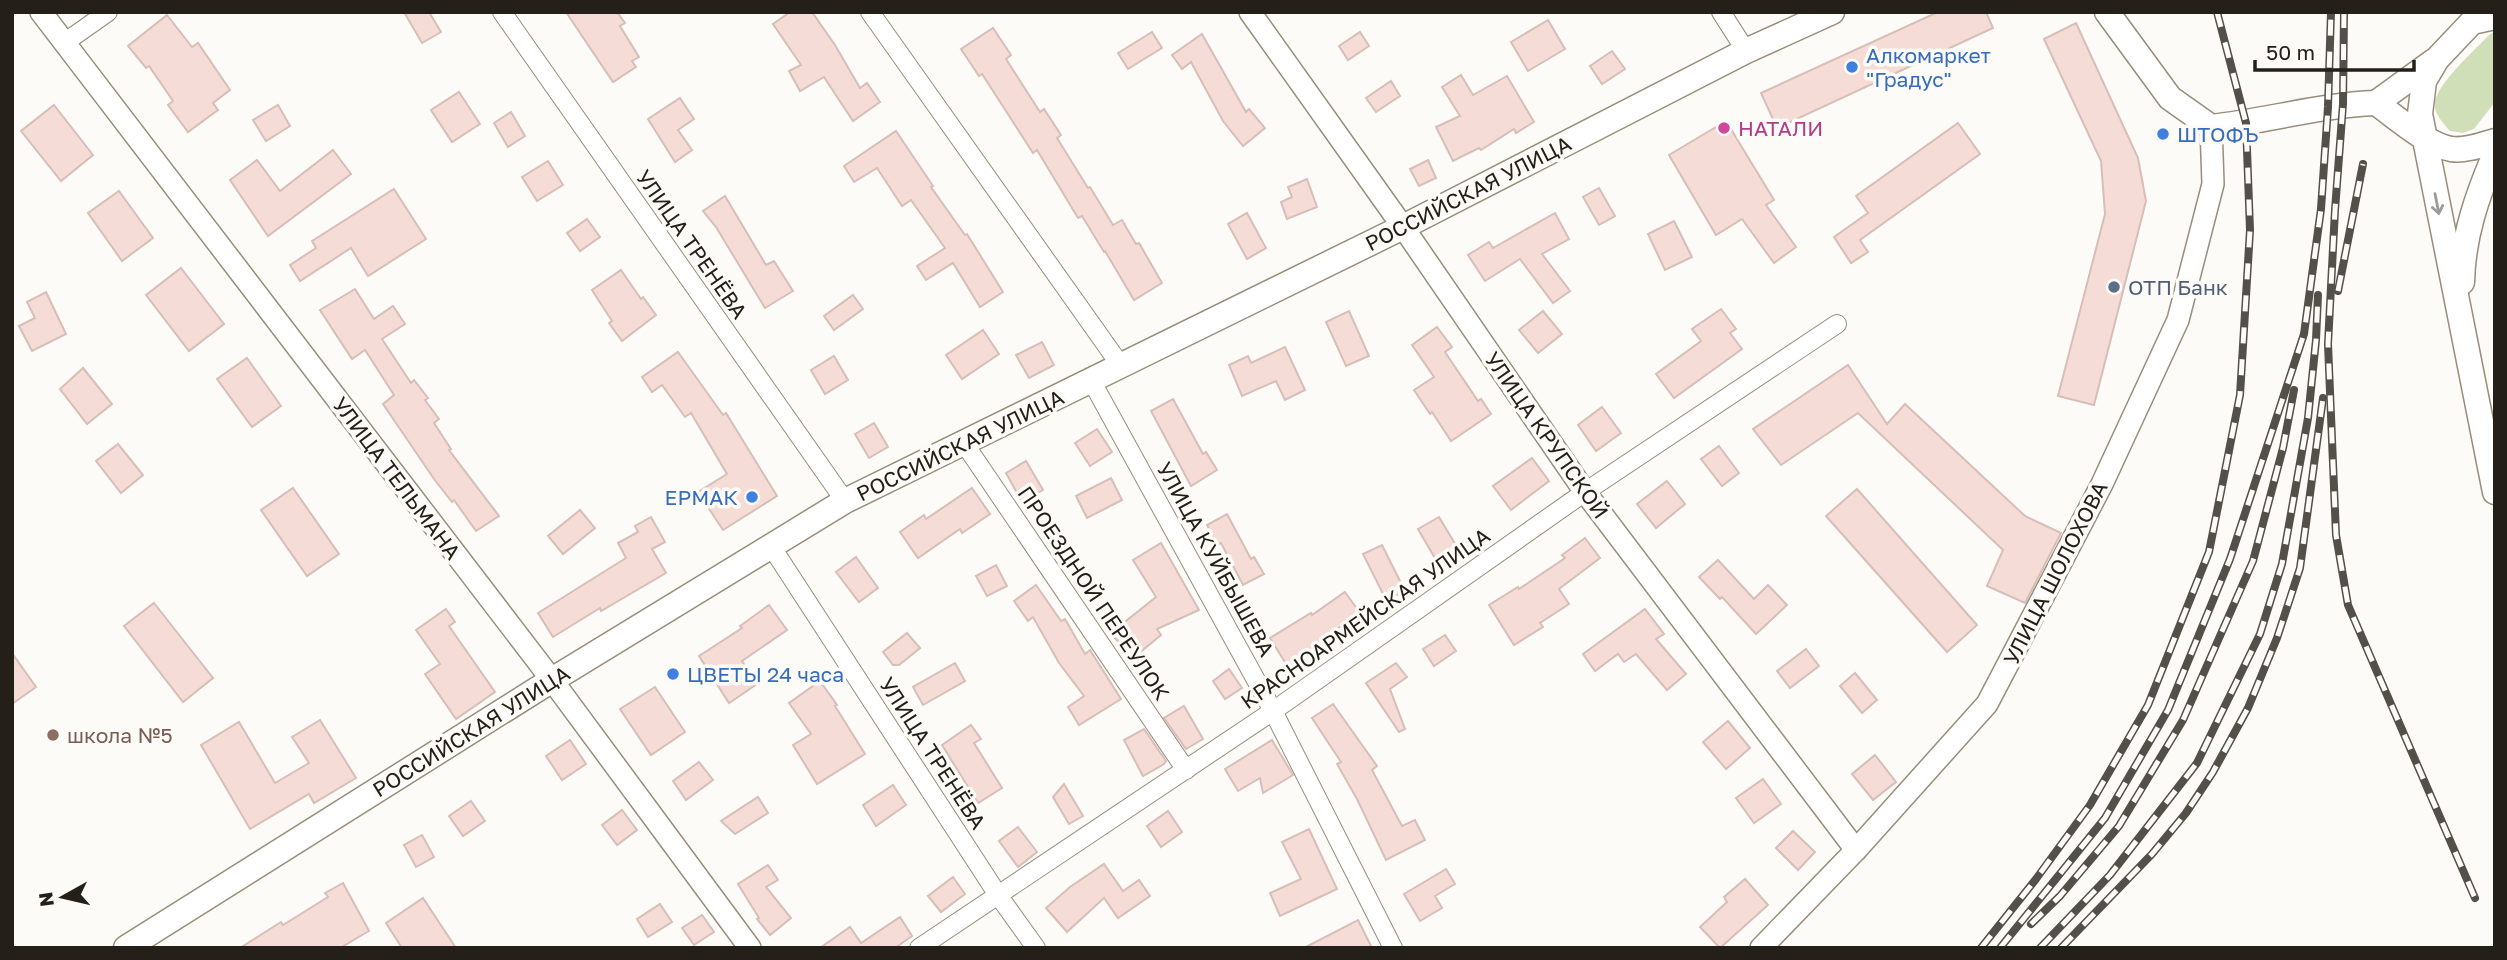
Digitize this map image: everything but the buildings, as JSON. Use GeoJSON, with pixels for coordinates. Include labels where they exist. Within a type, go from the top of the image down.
{"type":"FeatureCollection","features":[{"type":"Feature","properties":{"kind":"main road","name":"РОССИЙСКАЯ УЛИЦА"},"geometry":{"type":"LineString","coordinates":[[127,948],[552,680],[845,501],[1402,227],[1746,51],[1832,12]]}},
{"type":"Feature","properties":{"kind":"main road"},"geometry":{"type":"LineString","coordinates":[[2107,12],[2170,98],[2211,127],[2328,107],[2376,103],[2437,59],[2483,17]]}},
{"type":"Feature","properties":{"kind":"main road"},"geometry":{"type":"LineString","coordinates":[[2437,59],[2424,81],[2420,114],[2495,492]]}},
{"type":"Feature","properties":{"kind":"main road"},"geometry":{"type":"LineString","coordinates":[[2376,103],[2424,137],[2451,149],[2474,148],[2495,141]]}},
{"type":"Feature","properties":{"kind":"main road"},"geometry":{"type":"LineString","coordinates":[[2460,318],[2463,255],[2471,215],[2488,187],[2495,154]]}},
{"type":"Feature","properties":{"kind":"street","name":"УЛИЦА ТЕЛЬМАНА"},"geometry":{"type":"LineString","coordinates":[[41,12],[552,680],[750,948]]}},
{"type":"Feature","properties":{"kind":"street"},"geometry":{"type":"LineString","coordinates":[[65,43],[108,12]]}},
{"type":"Feature","properties":{"kind":"street","name":"УЛИЦА ТРЕНЁВА"},"geometry":{"type":"LineString","coordinates":[[502,12],[845,501]]}},
{"type":"Feature","properties":{"kind":"street"},"geometry":{"type":"LineString","coordinates":[[870,12],[1121,366]]}},
{"type":"Feature","properties":{"kind":"street","name":"УЛИЦА КРУПСКОЙ"},"geometry":{"type":"LineString","coordinates":[[1250,12],[1585,492],[1856,850]]}},
{"type":"Feature","properties":{"kind":"street"},"geometry":{"type":"LineString","coordinates":[[1721,12],[1746,51]]}},
{"type":"Feature","properties":{"kind":"street","name":"УЛИЦА ШОЛОХОВА"},"geometry":{"type":"LineString","coordinates":[[1761,948],[1856,850],[1987,704],[2102,484],[2178,320],[2213,184],[2211,127]]}},
{"type":"Feature","properties":{"kind":"street","name":"КРАСНОАРМЕЙСКАЯ УЛИЦА"},"geometry":{"type":"LineString","coordinates":[[919,948],[1273,711],[1585,492],[1836,324]]}},
{"type":"Feature","properties":{"kind":"street","name":"УЛИЦА КУЙБЫШЕВА"},"geometry":{"type":"LineString","coordinates":[[1091,380],[1273,711],[1393,948]]}},
{"type":"Feature","properties":{"kind":"street","name":"ПРОЕЗДНОЙ ПЕРЕУЛОК"},"geometry":{"type":"LineString","coordinates":[[964,443],[1186,770]]}},
{"type":"Feature","properties":{"kind":"street","name":"УЛИЦА ТРЕНЁВА"},"geometry":{"type":"LineString","coordinates":[[771,546],[998,895],[1036,948]]}},
{"type":"Feature","properties":{"kind":"green space"},"geometry":{"type":"Polygon","coordinates":[[[2495,32],[2495,102],[2474,129],[2463,133],[2450,131],[2436,111],[2437,95],[2458,67],[2495,32]]]}},
{"type":"Feature","properties":{"kind":"railway"},"geometry":{"type":"LineString","coordinates":[[1981,948],[2090,805],[2148,705],[2209,552],[2240,395],[2250,230],[2246,123],[2217,12]]}},
{"type":"Feature","properties":{"kind":"railway"},"geometry":{"type":"LineString","coordinates":[[2000,948],[2105,818],[2168,710],[2230,559],[2304,334],[2321,209],[2331,12]]}},
{"type":"Feature","properties":{"kind":"railway"},"geometry":{"type":"LineString","coordinates":[[2344,12],[2343,104],[2328,344],[2336,535],[2348,605],[2475,898]]}},
{"type":"Feature","properties":{"kind":"railway"},"geometry":{"type":"LineString","coordinates":[[2338,291],[2363,164]]}},
{"type":"Feature","properties":{"kind":"railway"},"geometry":{"type":"LineString","coordinates":[[2040,948],[2110,875],[2197,763],[2260,634],[2282,564],[2308,418],[2318,295]]}},
{"type":"Feature","properties":{"kind":"railway"},"geometry":{"type":"LineString","coordinates":[[2031,924],[2060,896],[2119,826],[2183,720],[2253,561],[2283,448],[2294,390]]}},
{"type":"Feature","properties":{"kind":"railway"},"geometry":{"type":"LineString","coordinates":[[2061,948],[2152,854],[2186,813],[2213,772],[2248,708],[2277,638],[2300,568],[2323,398]]}},
{"type":"Feature","properties":{"kind":"place","name":"Алкомаркет \"Градус\""},"geometry":{"type":"Point","coordinates":[1852,67]}},
{"type":"Feature","properties":{"kind":"place","name":"НАТАЛИ"},"geometry":{"type":"Point","coordinates":[1724,128]}},
{"type":"Feature","properties":{"kind":"place","name":"ШТОФЪ"},"geometry":{"type":"Point","coordinates":[2163,134]}},
{"type":"Feature","properties":{"kind":"place","name":"ОТП Банк"},"geometry":{"type":"Point","coordinates":[2114,287]}},
{"type":"Feature","properties":{"kind":"place","name":"ЕРМАК"},"geometry":{"type":"Point","coordinates":[752,497]}},
{"type":"Feature","properties":{"kind":"place","name":"ЦВЕТЫ 24 часа"},"geometry":{"type":"Point","coordinates":[673,674]}},
{"type":"Feature","properties":{"kind":"place","name":"школа №5"},"geometry":{"type":"Point","coordinates":[53,735]}}]}
